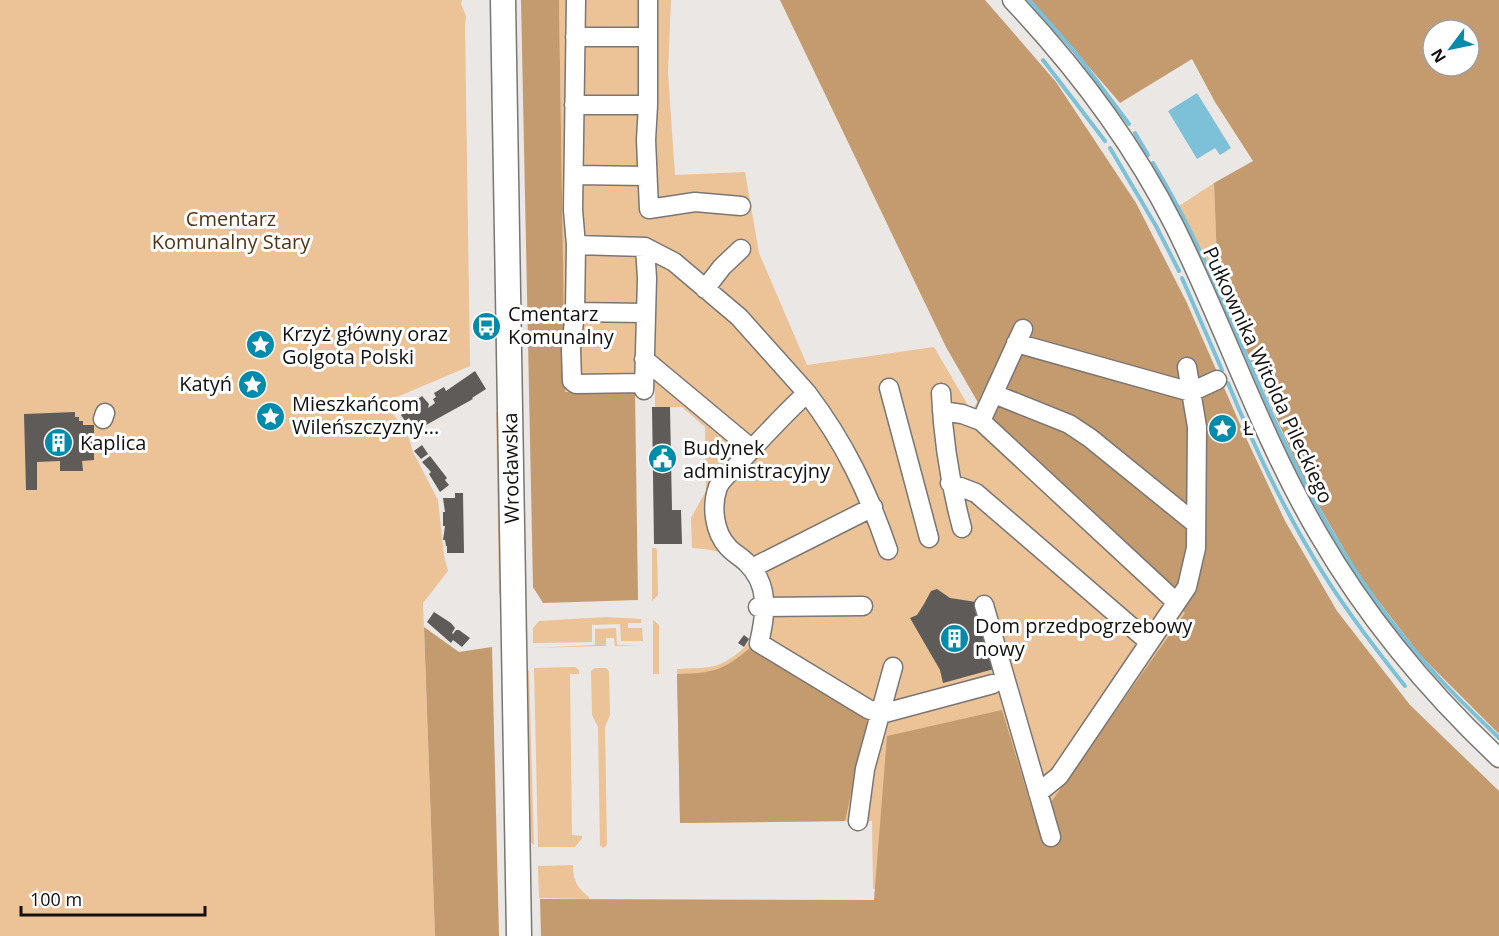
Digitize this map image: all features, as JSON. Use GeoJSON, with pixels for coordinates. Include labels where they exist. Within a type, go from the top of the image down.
{"type":"FeatureCollection","features":[{"type":"Feature","properties":{"kind":"main road","name":"Wrocławska"},"geometry":{"type":"LineString","coordinates":[[502,0],[519,936]]}},
{"type":"Feature","properties":{"kind":"street"},"geometry":{"type":"LineString","coordinates":[[576,0],[574,105],[576,245],[575,312],[571,349],[573,383],[644,386],[647,278],[645,246]]}},
{"type":"Feature","properties":{"kind":"street"},"geometry":{"type":"LineString","coordinates":[[648,0],[647,176],[649,209],[695,202],[741,206]]}},
{"type":"Feature","properties":{"kind":"street","name":"Pułkownika Witolda Pileckiego"},"geometry":{"type":"LineString","coordinates":[[1012,0],[1082,79],[1141,165],[1184,246],[1283,468],[1318,535],[1351,587],[1416,672],[1499,758]]}},
{"type":"Feature","properties":{"kind":"street"},"geometry":{"type":"LineString","coordinates":[[575,37],[647,37]]}},
{"type":"Feature","properties":{"kind":"street"},"geometry":{"type":"LineString","coordinates":[[574,105],[648,105]]}},
{"type":"Feature","properties":{"kind":"street"},"geometry":{"type":"LineString","coordinates":[[574,175],[647,176]]}},
{"type":"Feature","properties":{"kind":"street"},"geometry":{"type":"LineString","coordinates":[[576,245],[645,246],[674,262],[739,316],[825,416],[859,474],[888,550]]}},
{"type":"Feature","properties":{"kind":"street"},"geometry":{"type":"LineString","coordinates":[[705,289],[722,267],[741,249]]}},
{"type":"Feature","properties":{"kind":"street"},"geometry":{"type":"LineString","coordinates":[[575,312],[645,313]]}},
{"type":"Feature","properties":{"kind":"street"},"geometry":{"type":"LineString","coordinates":[[981,420],[1020,336],[1191,392],[1217,380]]}},
{"type":"Feature","properties":{"kind":"street"},"geometry":{"type":"LineString","coordinates":[[644,358],[752,449]]}},
{"type":"Feature","properties":{"kind":"street"},"geometry":{"type":"LineString","coordinates":[[1038,793],[1059,776],[1187,587],[1196,548],[1197,427],[1187,367]]}},
{"type":"Feature","properties":{"kind":"street"},"geometry":{"type":"LineString","coordinates":[[883,390],[924,540]]}},
{"type":"Feature","properties":{"kind":"street"},"geometry":{"type":"LineString","coordinates":[[807,393],[719,484],[714,504],[716,527],[727,546],[758,575],[764,625],[759,643],[868,709],[881,714],[993,684]]}},
{"type":"Feature","properties":{"kind":"street"},"geometry":{"type":"LineString","coordinates":[[941,393],[950,483],[962,528]]}},
{"type":"Feature","properties":{"kind":"street"},"geometry":{"type":"LineString","coordinates":[[994,394],[1069,424],[1090,438],[1196,524]]}},
{"type":"Feature","properties":{"kind":"street"},"geometry":{"type":"LineString","coordinates":[[942,411],[981,420],[1176,602]]}},
{"type":"Feature","properties":{"kind":"street"},"geometry":{"type":"LineString","coordinates":[[950,483],[976,493],[1149,642]]}},
{"type":"Feature","properties":{"kind":"street"},"geometry":{"type":"LineString","coordinates":[[752,568],[873,507]]}},
{"type":"Feature","properties":{"kind":"street"},"geometry":{"type":"LineString","coordinates":[[761,603],[863,606]]}},
{"type":"Feature","properties":{"kind":"street"},"geometry":{"type":"LineString","coordinates":[[984,605],[1051,837]]}},
{"type":"Feature","properties":{"kind":"street"},"geometry":{"type":"LineString","coordinates":[[858,821],[865,769],[893,667]]}},
{"type":"Feature","properties":{"kind":"green space","name":"Cmentarz Komunalny Stary"},"geometry":{"type":"Polygon","coordinates":[[[0,0],[462,0],[461,4],[466,16],[470,366],[385,402],[408,435],[413,452],[438,500],[444,556],[448,571],[423,603],[435,936],[0,936],[0,0]]]}},
{"type":"Feature","properties":{"kind":"green space"},"geometry":{"type":"Polygon","coordinates":[[[559,0],[671,0],[668,73],[675,175],[745,172],[759,253],[807,365],[934,347],[972,412],[1013,328],[1118,227],[1238,783],[873,889],[872,821],[680,823],[677,669],[718,665],[741,651],[754,633],[757,616],[756,598],[749,576],[734,562],[717,552],[692,548],[691,518],[706,491],[705,427],[682,407],[655,408],[655,388],[565,392],[559,0]]]}},
{"type":"Feature","properties":{"kind":"green space"},"geometry":{"type":"Polygon","coordinates":[[[1214,183],[1218,287],[1179,206],[1214,183]]]}},
{"type":"Feature","properties":{"kind":"green space"},"geometry":{"type":"Polygon","coordinates":[[[496,412],[500,419],[503,594],[499,594],[496,412]]]}},
{"type":"Feature","properties":{"kind":"green space"},"geometry":{"type":"Polygon","coordinates":[[[652,548],[657,550],[658,595],[652,601],[652,548]]]}},
{"type":"Feature","properties":{"kind":"green space"},"geometry":{"type":"Polygon","coordinates":[[[606,617],[641,619],[641,623],[628,623],[628,628],[642,628],[643,641],[621,641],[620,624],[592,625],[592,642],[533,643],[533,628],[539,621],[606,617]]]}},
{"type":"Feature","properties":{"kind":"green space"},"geometry":{"type":"Polygon","coordinates":[[[653,620],[659,625],[659,674],[653,674],[653,620]]]}},
{"type":"Feature","properties":{"kind":"green space"},"geometry":{"type":"Polygon","coordinates":[[[616,628],[617,645],[641,646],[615,646],[614,638],[606,638],[606,646],[533,648],[595,645],[595,629],[616,628]]]}},
{"type":"Feature","properties":{"kind":"green space"},"geometry":{"type":"Polygon","coordinates":[[[575,667],[579,670],[579,674],[570,674],[572,835],[582,836],[582,838],[575,847],[538,847],[534,668],[575,667]]]}},
{"type":"Feature","properties":{"kind":"green space"},"geometry":{"type":"Polygon","coordinates":[[[595,668],[606,668],[609,671],[610,715],[605,727],[607,845],[603,848],[600,845],[598,727],[592,715],[591,671],[595,668]]]}},
{"type":"Feature","properties":{"kind":"green space"},"geometry":{"type":"Polygon","coordinates":[[[529,670],[534,845],[529,841],[526,673],[529,670]]]}},
{"type":"Feature","properties":{"kind":"green space"},"geometry":{"type":"Polygon","coordinates":[[[573,865],[576,883],[589,899],[539,898],[538,866],[573,865]]]}},
{"type":"Feature","properties":{"kind":"shaded area"},"geometry":{"type":"Polygon","coordinates":[[[521,0],[559,0],[565,392],[635,390],[638,600],[543,603],[533,587],[521,0]]]}},
{"type":"Feature","properties":{"kind":"shaded area"},"geometry":{"type":"Polygon","coordinates":[[[780,0],[985,0],[1056,82],[1136,203],[1186,301],[1285,521],[1337,611],[1410,705],[1499,791],[1499,936],[541,936],[540,899],[874,900],[887,736],[1002,710],[1032,809],[1049,805],[1185,613],[980,406],[946,347],[780,0]]]}},
{"type":"Feature","properties":{"kind":"shaded area"},"geometry":{"type":"Polygon","coordinates":[[[1031,0],[1499,0],[1499,734],[1420,655],[1360,577],[1304,480],[1218,287],[1214,183],[1253,161],[1215,102],[1192,59],[1120,103],[1031,0]]]}},
{"type":"Feature","properties":{"kind":"shaded area"},"geometry":{"type":"Polygon","coordinates":[[[424,627],[459,652],[492,647],[499,936],[435,936],[424,627]]]}},
{"type":"Feature","properties":{"kind":"shaded area"},"geometry":{"type":"Polygon","coordinates":[[[751,647],[761,649],[866,715],[869,720],[845,821],[680,823],[677,674],[700,673],[717,669],[733,661],[751,647]]]}},
{"type":"Feature","properties":{"kind":"water"},"geometry":{"type":"Polygon","coordinates":[[[1197,93],[1231,148],[1220,155],[1215,148],[1197,159],[1168,111],[1197,93]]]}},
{"type":"Feature","properties":{"kind":"building"},"geometry":{"type":"Polygon","coordinates":[[[475,371],[486,389],[473,399],[417,430],[409,418],[405,421],[401,415],[409,410],[408,406],[422,396],[429,404],[428,408],[435,403],[434,393],[444,387],[446,391],[475,371]]]}},
{"type":"Feature","properties":{"kind":"building","name":"Budynek administracyjny"},"geometry":{"type":"Polygon","coordinates":[[[652,407],[670,407],[672,510],[681,510],[682,544],[654,544],[652,407]]]}},
{"type":"Feature","properties":{"kind":"building","name":"Kaplica"},"geometry":{"type":"Polygon","coordinates":[[[75,412],[75,417],[83,421],[83,425],[94,425],[94,460],[82,461],[83,471],[60,471],[60,461],[37,462],[37,490],[26,490],[24,414],[75,412]]]}},
{"type":"Feature","properties":{"kind":"building"},"geometry":{"type":"Polygon","coordinates":[[[422,445],[428,454],[421,459],[414,451],[422,445]]]}},
{"type":"Feature","properties":{"kind":"building"},"geometry":{"type":"Polygon","coordinates":[[[430,456],[447,478],[445,480],[449,485],[440,492],[429,474],[431,472],[422,462],[430,456]]]}},
{"type":"Feature","properties":{"kind":"building"},"geometry":{"type":"Polygon","coordinates":[[[455,493],[463,493],[464,553],[447,553],[447,546],[443,540],[445,526],[443,526],[443,512],[445,512],[443,498],[455,498],[455,493]]]}},
{"type":"Feature","properties":{"kind":"building","name":"Dom przedpogrzebowy nowy"},"geometry":{"type":"Polygon","coordinates":[[[937,589],[950,598],[976,602],[994,669],[943,683],[940,670],[910,618],[917,615],[931,591],[937,589]]]}},
{"type":"Feature","properties":{"kind":"building"},"geometry":{"type":"Polygon","coordinates":[[[434,612],[451,623],[455,628],[453,634],[459,630],[470,638],[462,647],[453,640],[451,643],[427,622],[434,612]]]}},
{"type":"Feature","properties":{"kind":"building"},"geometry":{"type":"Polygon","coordinates":[[[744,635],[749,639],[744,647],[738,643],[744,635]]]}},
{"type":"Feature","properties":{"kind":"waterway"},"geometry":{"type":"LineString","coordinates":[[1029,0],[1075,52],[1129,124]]}},
{"type":"Feature","properties":{"kind":"waterway"},"geometry":{"type":"LineString","coordinates":[[1043,60],[1105,141]]}},
{"type":"Feature","properties":{"kind":"waterway"},"geometry":{"type":"LineString","coordinates":[[1135,133],[1148,155]]}},
{"type":"Feature","properties":{"kind":"waterway"},"geometry":{"type":"LineString","coordinates":[[1110,148],[1156,226],[1179,271]]}},
{"type":"Feature","properties":{"kind":"waterway"},"geometry":{"type":"LineString","coordinates":[[1153,163],[1197,245],[1292,458],[1340,546],[1370,592],[1420,657],[1499,738]]}},
{"type":"Feature","properties":{"kind":"waterway"},"geometry":{"type":"LineString","coordinates":[[1182,278],[1222,370]]}},
{"type":"Feature","properties":{"kind":"waterway"},"geometry":{"type":"LineString","coordinates":[[1228,383],[1268,473],[1303,539],[1346,609],[1405,686]]}},
{"type":"Feature","properties":{"kind":"place","name":"Cmentarz Komunalny"},"geometry":{"type":"Point","coordinates":[487,326]}},
{"type":"Feature","properties":{"kind":"place","name":"Krzyż główny oraz Golgota Polski"},"geometry":{"type":"Point","coordinates":[261,345]}},
{"type":"Feature","properties":{"kind":"place","name":"Katyń"},"geometry":{"type":"Point","coordinates":[253,384]}},
{"type":"Feature","properties":{"kind":"place","name":"Mieszkańcom Wileńszczyzny..."},"geometry":{"type":"Point","coordinates":[271,416]}},
{"type":"Feature","properties":{"kind":"place","name":"Ł"},"geometry":{"type":"Point","coordinates":[1222,428]}},
{"type":"Feature","properties":{"kind":"place","name":"Kaplica"},"geometry":{"type":"Point","coordinates":[59,443]}},
{"type":"Feature","properties":{"kind":"place","name":"Budynek administracyjny"},"geometry":{"type":"Point","coordinates":[662,459]}},
{"type":"Feature","properties":{"kind":"place","name":"Dom przedpogrzebowy nowy"},"geometry":{"type":"Point","coordinates":[954,638]}}]}
